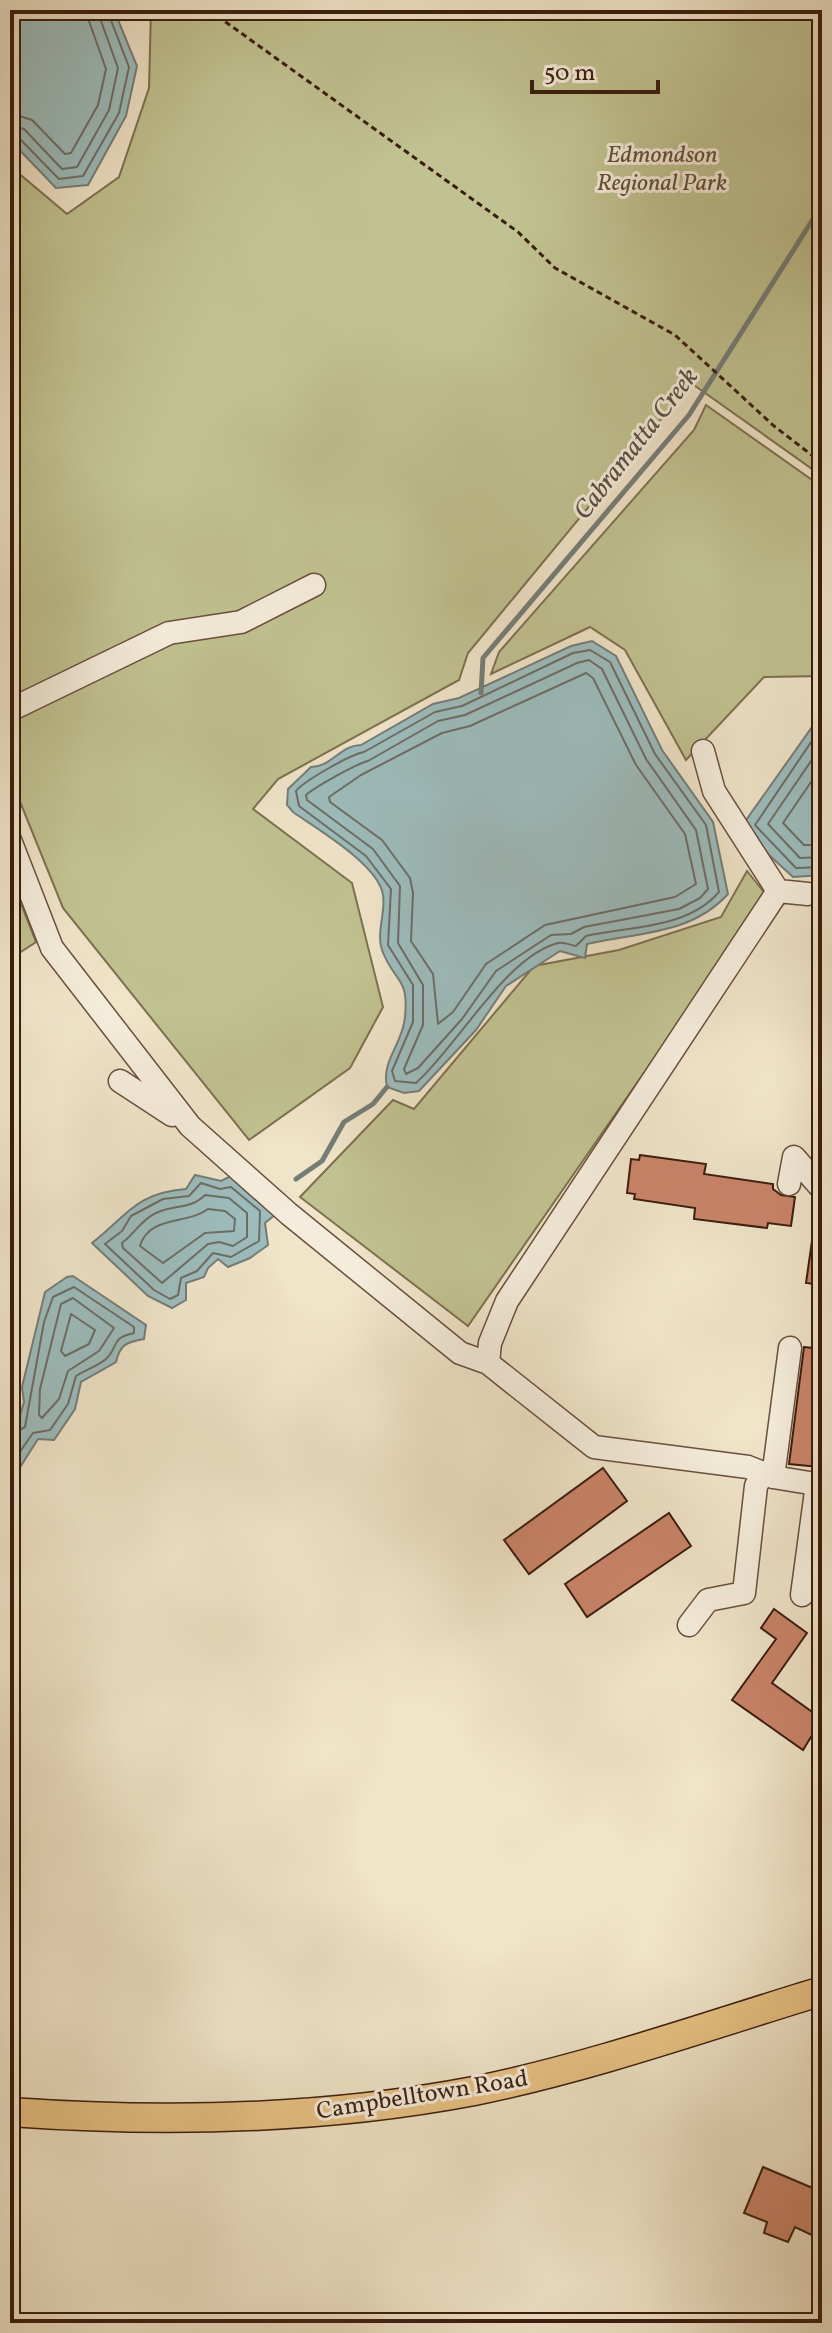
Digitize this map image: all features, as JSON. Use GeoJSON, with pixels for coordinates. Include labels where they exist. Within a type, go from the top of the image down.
{"type":"FeatureCollection","features":[{"type":"Feature","properties":{"kind":"main road","name":"Campbelltown Road"},"geometry":{"type":"LineString","coordinates":[[10,2112],[180,2120],[257,2117],[472,2091],[604,2058],[822,1991]]}},
{"type":"Feature","properties":{"kind":"lane"},"geometry":{"type":"LineString","coordinates":[[10,710],[169,633],[241,622],[314,585]]}},
{"type":"Feature","properties":{"kind":"lane"},"geometry":{"type":"LineString","coordinates":[[703,751],[714,791],[778,891]]}},
{"type":"Feature","properties":{"kind":"lane"},"geometry":{"type":"LineString","coordinates":[[10,840],[52,948],[190,1126]]}},
{"type":"Feature","properties":{"kind":"lane"},"geometry":{"type":"LineString","coordinates":[[778,891],[808,894]]}},
{"type":"Feature","properties":{"kind":"lane"},"geometry":{"type":"LineString","coordinates":[[488,1363],[490,1343],[507,1301],[778,891]]}},
{"type":"Feature","properties":{"kind":"lane"},"geometry":{"type":"LineString","coordinates":[[120,1081],[190,1126],[289,1214],[460,1353],[488,1363],[594,1447],[748,1467],[768,1475],[820,1484],[802,1595]]}},
{"type":"Feature","properties":{"kind":"lane"},"geometry":{"type":"LineString","coordinates":[[789,1184],[794,1157],[822,1189]]}},
{"type":"Feature","properties":{"kind":"lane"},"geometry":{"type":"LineString","coordinates":[[689,1625],[708,1600],[744,1593],[756,1486],[768,1475],[790,1348]]}},
{"type":"Feature","properties":{"kind":"path"},"geometry":{"type":"LineString","coordinates":[[209,10],[518,232],[555,268],[675,335],[774,426],[822,463]]}},
{"type":"Feature","properties":{"kind":"green space","name":"Edmondson Regional Park"},"geometry":{"type":"Polygon","coordinates":[[[151,10],[822,10],[822,476],[691,383],[468,653],[459,680],[278,779],[253,809],[352,883],[383,1007],[350,1068],[249,1140],[63,908],[10,777],[10,166],[67,214],[119,177],[149,88],[151,10]]]}},
{"type":"Feature","properties":{"kind":"green space"},"geometry":{"type":"Polygon","coordinates":[[[706,405],[822,487],[822,676],[764,677],[686,760],[625,650],[590,627],[491,674],[499,652],[694,430],[706,405]]]}},
{"type":"Feature","properties":{"kind":"green space"},"geometry":{"type":"Polygon","coordinates":[[[747,871],[767,896],[468,1326],[300,1197],[393,1100],[414,1109],[534,966],[619,950],[721,917],[747,871]]]}},
{"type":"Feature","properties":{"kind":"green space"},"geometry":{"type":"Polygon","coordinates":[[[10,876],[36,942],[10,959],[10,876]]]}},
{"type":"Feature","properties":{"kind":"water"},"geometry":{"type":"Polygon","coordinates":[[[10,10],[114,10],[137,66],[126,116],[88,185],[56,188],[10,140],[10,10]]]}},
{"type":"Feature","properties":{"kind":"water"},"geometry":{"type":"Polygon","coordinates":[[[592,641],[616,656],[662,750],[713,822],[728,894],[698,917],[681,925],[587,944],[585,958],[560,951],[506,986],[476,1030],[419,1091],[404,1093],[387,1087],[387,1068],[403,1027],[406,1003],[403,986],[380,943],[383,895],[371,872],[359,860],[293,812],[287,805],[288,789],[311,767],[324,764],[348,748],[361,745],[433,704],[459,698],[571,646],[592,641]]]}},
{"type":"Feature","properties":{"kind":"water"},"geometry":{"type":"Polygon","coordinates":[[[822,713],[822,875],[793,877],[769,855],[744,823],[822,713]]]}},
{"type":"Feature","properties":{"kind":"water"},"geometry":{"type":"Polygon","coordinates":[[[195,1175],[221,1181],[231,1176],[276,1214],[265,1223],[268,1245],[250,1258],[228,1267],[218,1259],[204,1277],[186,1283],[186,1300],[172,1308],[148,1296],[92,1243],[133,1207],[155,1195],[186,1189],[195,1175]]]}},
{"type":"Feature","properties":{"kind":"water"},"geometry":{"type":"Polygon","coordinates":[[[73,1276],[146,1325],[144,1339],[125,1345],[116,1362],[81,1382],[75,1409],[54,1440],[38,1439],[10,1483],[10,1429],[17,1425],[24,1402],[22,1387],[45,1292],[73,1276]]]}},
{"type":"Feature","properties":{"kind":"building"},"geometry":{"type":"Polygon","coordinates":[[[640,1155],[706,1164],[704,1174],[773,1184],[773,1189],[781,1195],[795,1197],[791,1226],[768,1223],[767,1228],[694,1219],[695,1208],[634,1199],[635,1194],[627,1193],[631,1159],[639,1160],[640,1155]]]}},
{"type":"Feature","properties":{"kind":"building"},"geometry":{"type":"Polygon","coordinates":[[[814,1227],[822,1227],[822,1285],[806,1283],[814,1227]]]}},
{"type":"Feature","properties":{"kind":"building"},"geometry":{"type":"Polygon","coordinates":[[[804,1347],[822,1349],[819,1467],[789,1464],[804,1347]]]}},
{"type":"Feature","properties":{"kind":"building"},"geometry":{"type":"Polygon","coordinates":[[[603,1468],[627,1501],[529,1574],[504,1540],[603,1468]]]}},
{"type":"Feature","properties":{"kind":"building"},"geometry":{"type":"Polygon","coordinates":[[[669,1513],[691,1546],[587,1617],[565,1584],[669,1513]]]}},
{"type":"Feature","properties":{"kind":"building"},"geometry":{"type":"Polygon","coordinates":[[[774,1609],[807,1633],[772,1683],[822,1719],[803,1750],[732,1700],[776,1639],[761,1628],[774,1609]]]}},
{"type":"Feature","properties":{"kind":"building"},"geometry":{"type":"Polygon","coordinates":[[[763,2167],[822,2192],[822,2213],[814,2236],[795,2227],[788,2242],[764,2233],[767,2222],[744,2213],[763,2167]]]}},
{"type":"Feature","properties":{"kind":"waterway","name":"Cabramatta Creek"},"geometry":{"type":"LineString","coordinates":[[481,693],[483,658],[689,415],[822,205]]}},
{"type":"Feature","properties":{"kind":"waterway"},"geometry":{"type":"LineString","coordinates":[[296,1179],[322,1161],[344,1122],[373,1104],[387,1087]]}}]}
